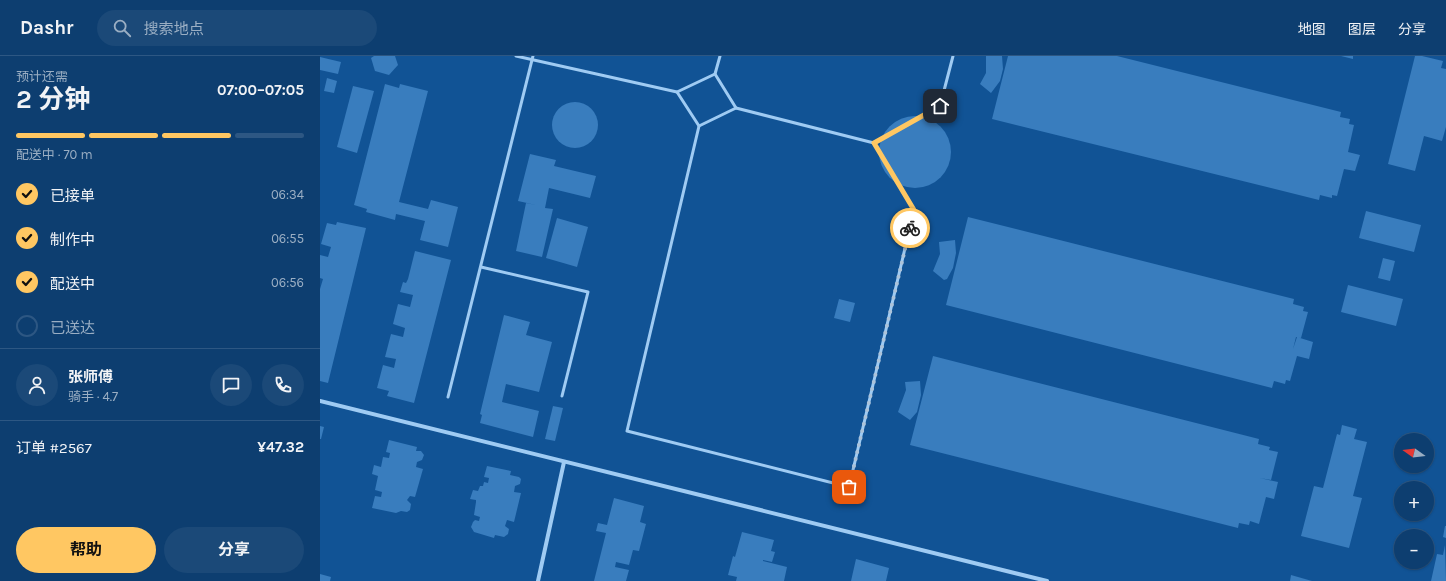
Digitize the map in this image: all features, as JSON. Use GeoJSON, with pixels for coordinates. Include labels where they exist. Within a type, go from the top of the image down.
{"type":"FeatureCollection","features":[{"type":"Feature","properties":{"kind":"street"},"geometry":{"type":"LineString","coordinates":[[320,401],[1047,581]]}},
{"type":"Feature","properties":{"kind":"street"},"geometry":{"type":"LineString","coordinates":[[538,581],[564,462]]}},
{"type":"Feature","properties":{"kind":"lane"},"geometry":{"type":"LineString","coordinates":[[516,56],[532,58],[677,92],[715,74]]}},
{"type":"Feature","properties":{"kind":"lane"},"geometry":{"type":"LineString","coordinates":[[720,56],[715,74],[736,108]]}},
{"type":"Feature","properties":{"kind":"lane"},"geometry":{"type":"LineString","coordinates":[[699,126],[736,108],[874,143],[940,106],[953,56]]}},
{"type":"Feature","properties":{"kind":"lane"},"geometry":{"type":"LineString","coordinates":[[448,397],[532,58]]}},
{"type":"Feature","properties":{"kind":"lane"},"geometry":{"type":"LineString","coordinates":[[677,92],[699,126],[627,431],[849,487],[914,210],[874,143]]}},
{"type":"Feature","properties":{"kind":"lane"},"geometry":{"type":"LineString","coordinates":[[481,267],[588,292],[562,396]]}},
{"type":"Feature","properties":{"kind":"building"},"geometry":{"type":"Polygon","coordinates":[[[374,56],[395,56],[398,65],[389,75],[375,71],[371,58],[374,56]]]}},
{"type":"Feature","properties":{"kind":"building"},"geometry":{"type":"Polygon","coordinates":[[[986,56],[1002,56],[1003,69],[1000,81],[991,93],[980,84],[986,73],[986,56]]]}},
{"type":"Feature","properties":{"kind":"building"},"geometry":{"type":"Polygon","coordinates":[[[1008,56],[1117,56],[1341,112],[1340,117],[1350,119],[1349,124],[1354,125],[1348,152],[1360,155],[1355,171],[1344,169],[1337,196],[1332,195],[1332,198],[1320,195],[1319,200],[992,119],[1008,56]]]}},
{"type":"Feature","properties":{"kind":"building"},"geometry":{"type":"Polygon","coordinates":[[[1341,56],[1353,56],[1353,59],[1341,56]]]}},
{"type":"Feature","properties":{"kind":"building"},"geometry":{"type":"Polygon","coordinates":[[[1415,56],[1422,56],[1443,61],[1441,68],[1446,69],[1446,127],[1442,141],[1424,136],[1415,171],[1388,164],[1415,56]]]}},
{"type":"Feature","properties":{"kind":"building"},"geometry":{"type":"Polygon","coordinates":[[[320,57],[341,62],[338,74],[320,70],[320,57]]]}},
{"type":"Feature","properties":{"kind":"building"},"geometry":{"type":"Polygon","coordinates":[[[327,78],[337,81],[334,93],[324,91],[327,78]]]}},
{"type":"Feature","properties":{"kind":"building"},"geometry":{"type":"Polygon","coordinates":[[[385,84],[399,88],[400,84],[428,91],[399,202],[428,209],[431,200],[458,207],[448,247],[420,240],[425,221],[396,214],[395,220],[366,212],[367,209],[354,205],[385,84]]]}},
{"type":"Feature","properties":{"kind":"building"},"geometry":{"type":"Polygon","coordinates":[[[353,86],[374,91],[357,153],[337,147],[353,86]]]}},
{"type":"Feature","properties":{"kind":"building"},"geometry":{"type":"Polygon","coordinates":[[[571,102],[579,102],[588,106],[594,112],[598,125],[594,138],[588,144],[579,148],[571,148],[562,144],[556,138],[552,129],[552,121],[556,112],[562,106],[571,102]]]}},
{"type":"Feature","properties":{"kind":"building"},"geometry":{"type":"Polygon","coordinates":[[[908,116],[922,116],[929,118],[941,126],[949,138],[951,152],[949,166],[941,178],[929,186],[922,188],[908,188],[901,186],[889,178],[881,166],[879,159],[879,145],[881,138],[889,126],[901,118],[908,116]]]}},
{"type":"Feature","properties":{"kind":"building"},"geometry":{"type":"Polygon","coordinates":[[[530,154],[556,160],[554,166],[596,176],[590,198],[549,188],[545,208],[553,209],[542,257],[516,251],[526,203],[536,205],[518,201],[530,154]]]}},
{"type":"Feature","properties":{"kind":"building"},"geometry":{"type":"Polygon","coordinates":[[[1366,211],[1421,225],[1414,252],[1359,238],[1366,211]]]}},
{"type":"Feature","properties":{"kind":"building"},"geometry":{"type":"Polygon","coordinates":[[[968,217],[1294,299],[1293,304],[1304,307],[1303,311],[1308,312],[1301,338],[1299,338],[1313,342],[1309,359],[1297,356],[1290,381],[1286,380],[1285,384],[1274,381],[1272,388],[946,305],[968,217]]]}},
{"type":"Feature","properties":{"kind":"building"},"geometry":{"type":"Polygon","coordinates":[[[557,218],[588,227],[577,267],[546,258],[557,218]]]}},
{"type":"Feature","properties":{"kind":"building"},"geometry":{"type":"Polygon","coordinates":[[[337,222],[366,228],[328,383],[320,381],[320,289],[323,279],[320,278],[320,255],[328,257],[331,247],[321,244],[327,223],[336,225],[337,222]]]}},
{"type":"Feature","properties":{"kind":"building"},"geometry":{"type":"Polygon","coordinates":[[[955,240],[956,253],[953,268],[947,279],[944,280],[933,271],[940,254],[939,242],[955,240]]]}},
{"type":"Feature","properties":{"kind":"building"},"geometry":{"type":"Polygon","coordinates":[[[415,251],[451,260],[414,403],[387,396],[389,391],[377,388],[383,365],[394,368],[396,359],[385,357],[391,334],[403,337],[405,328],[393,324],[398,304],[410,307],[413,295],[400,292],[403,282],[406,283],[408,279],[415,251]]]}},
{"type":"Feature","properties":{"kind":"building"},"geometry":{"type":"Polygon","coordinates":[[[1383,258],[1395,261],[1390,281],[1378,278],[1383,258]]]}},
{"type":"Feature","properties":{"kind":"building"},"geometry":{"type":"Polygon","coordinates":[[[1348,285],[1403,299],[1396,326],[1341,312],[1348,285]]]}},
{"type":"Feature","properties":{"kind":"building"},"geometry":{"type":"Polygon","coordinates":[[[839,299],[855,303],[850,322],[834,318],[839,299]]]}},
{"type":"Feature","properties":{"kind":"building"},"geometry":{"type":"Polygon","coordinates":[[[504,315],[530,322],[526,335],[552,342],[539,392],[506,384],[502,402],[539,411],[533,437],[480,423],[482,415],[480,414],[504,315]]]}},
{"type":"Feature","properties":{"kind":"building"},"geometry":{"type":"Polygon","coordinates":[[[933,356],[1259,439],[1258,444],[1270,447],[1269,450],[1278,452],[1271,480],[1260,478],[1278,482],[1274,499],[1266,497],[1259,524],[1250,521],[1249,525],[1239,523],[1238,528],[910,445],[933,356]]]}},
{"type":"Feature","properties":{"kind":"building"},"geometry":{"type":"Polygon","coordinates":[[[920,381],[921,395],[917,412],[910,420],[898,412],[906,390],[905,382],[920,381]]]}},
{"type":"Feature","properties":{"kind":"building"},"geometry":{"type":"Polygon","coordinates":[[[553,406],[563,408],[555,441],[545,439],[553,406]]]}},
{"type":"Feature","properties":{"kind":"building"},"geometry":{"type":"Polygon","coordinates":[[[1342,425],[1357,429],[1354,439],[1367,442],[1353,496],[1362,498],[1349,548],[1301,536],[1314,486],[1323,488],[1337,434],[1340,435],[1342,425]]]}},
{"type":"Feature","properties":{"kind":"building"},"geometry":{"type":"Polygon","coordinates":[[[320,426],[324,427],[321,439],[320,439],[320,426]]]}},
{"type":"Feature","properties":{"kind":"building"},"geometry":{"type":"Polygon","coordinates":[[[389,440],[417,447],[416,451],[421,451],[424,455],[422,460],[417,462],[416,467],[423,469],[415,497],[410,496],[407,500],[411,504],[410,510],[407,512],[401,511],[396,513],[372,508],[375,496],[381,497],[382,492],[375,490],[378,476],[372,474],[374,465],[381,467],[383,457],[389,458],[390,453],[386,452],[389,440]]]}},
{"type":"Feature","properties":{"kind":"building"},"geometry":{"type":"Polygon","coordinates":[[[487,466],[511,471],[510,475],[521,479],[520,484],[515,486],[514,492],[521,493],[514,522],[507,520],[505,526],[509,529],[508,534],[504,537],[495,535],[494,538],[474,532],[471,527],[475,520],[479,521],[480,517],[474,515],[476,500],[470,499],[473,490],[478,491],[480,486],[483,486],[484,482],[488,483],[489,478],[484,477],[487,466]]]}},
{"type":"Feature","properties":{"kind":"building"},"geometry":{"type":"Polygon","coordinates":[[[614,498],[644,506],[640,522],[646,524],[639,551],[633,550],[629,565],[616,562],[615,567],[629,570],[626,581],[594,581],[606,533],[596,531],[598,523],[607,525],[614,498]]]}},
{"type":"Feature","properties":{"kind":"building"},"geometry":{"type":"Polygon","coordinates":[[[1446,526],[1446,538],[1443,537],[1446,526]]]}},
{"type":"Feature","properties":{"kind":"building"},"geometry":{"type":"Polygon","coordinates":[[[742,532],[774,540],[771,551],[775,552],[772,562],[763,561],[787,567],[784,581],[736,581],[737,577],[728,575],[742,532]]]}},
{"type":"Feature","properties":{"kind":"building"},"geometry":{"type":"Polygon","coordinates":[[[1445,545],[1446,581],[1431,581],[1437,554],[1443,555],[1445,545]]]}},
{"type":"Feature","properties":{"kind":"building"},"geometry":{"type":"Polygon","coordinates":[[[856,559],[889,568],[886,581],[851,581],[856,559]]]}},
{"type":"Feature","properties":{"kind":"building"},"geometry":{"type":"Polygon","coordinates":[[[320,574],[331,577],[330,581],[320,581],[320,574]]]}},
{"type":"Feature","properties":{"kind":"building"},"geometry":{"type":"Polygon","coordinates":[[[1291,575],[1312,581],[1290,581],[1291,575]]]}},
{"type":"Feature","properties":{"kind":"way so far"},"geometry":{"type":"LineString","coordinates":[[849,487],[910,228]]}},
{"type":"Feature","properties":{"kind":"route"},"geometry":{"type":"LineString","coordinates":[[910,228],[914,210],[874,143],[940,106]]}}]}
